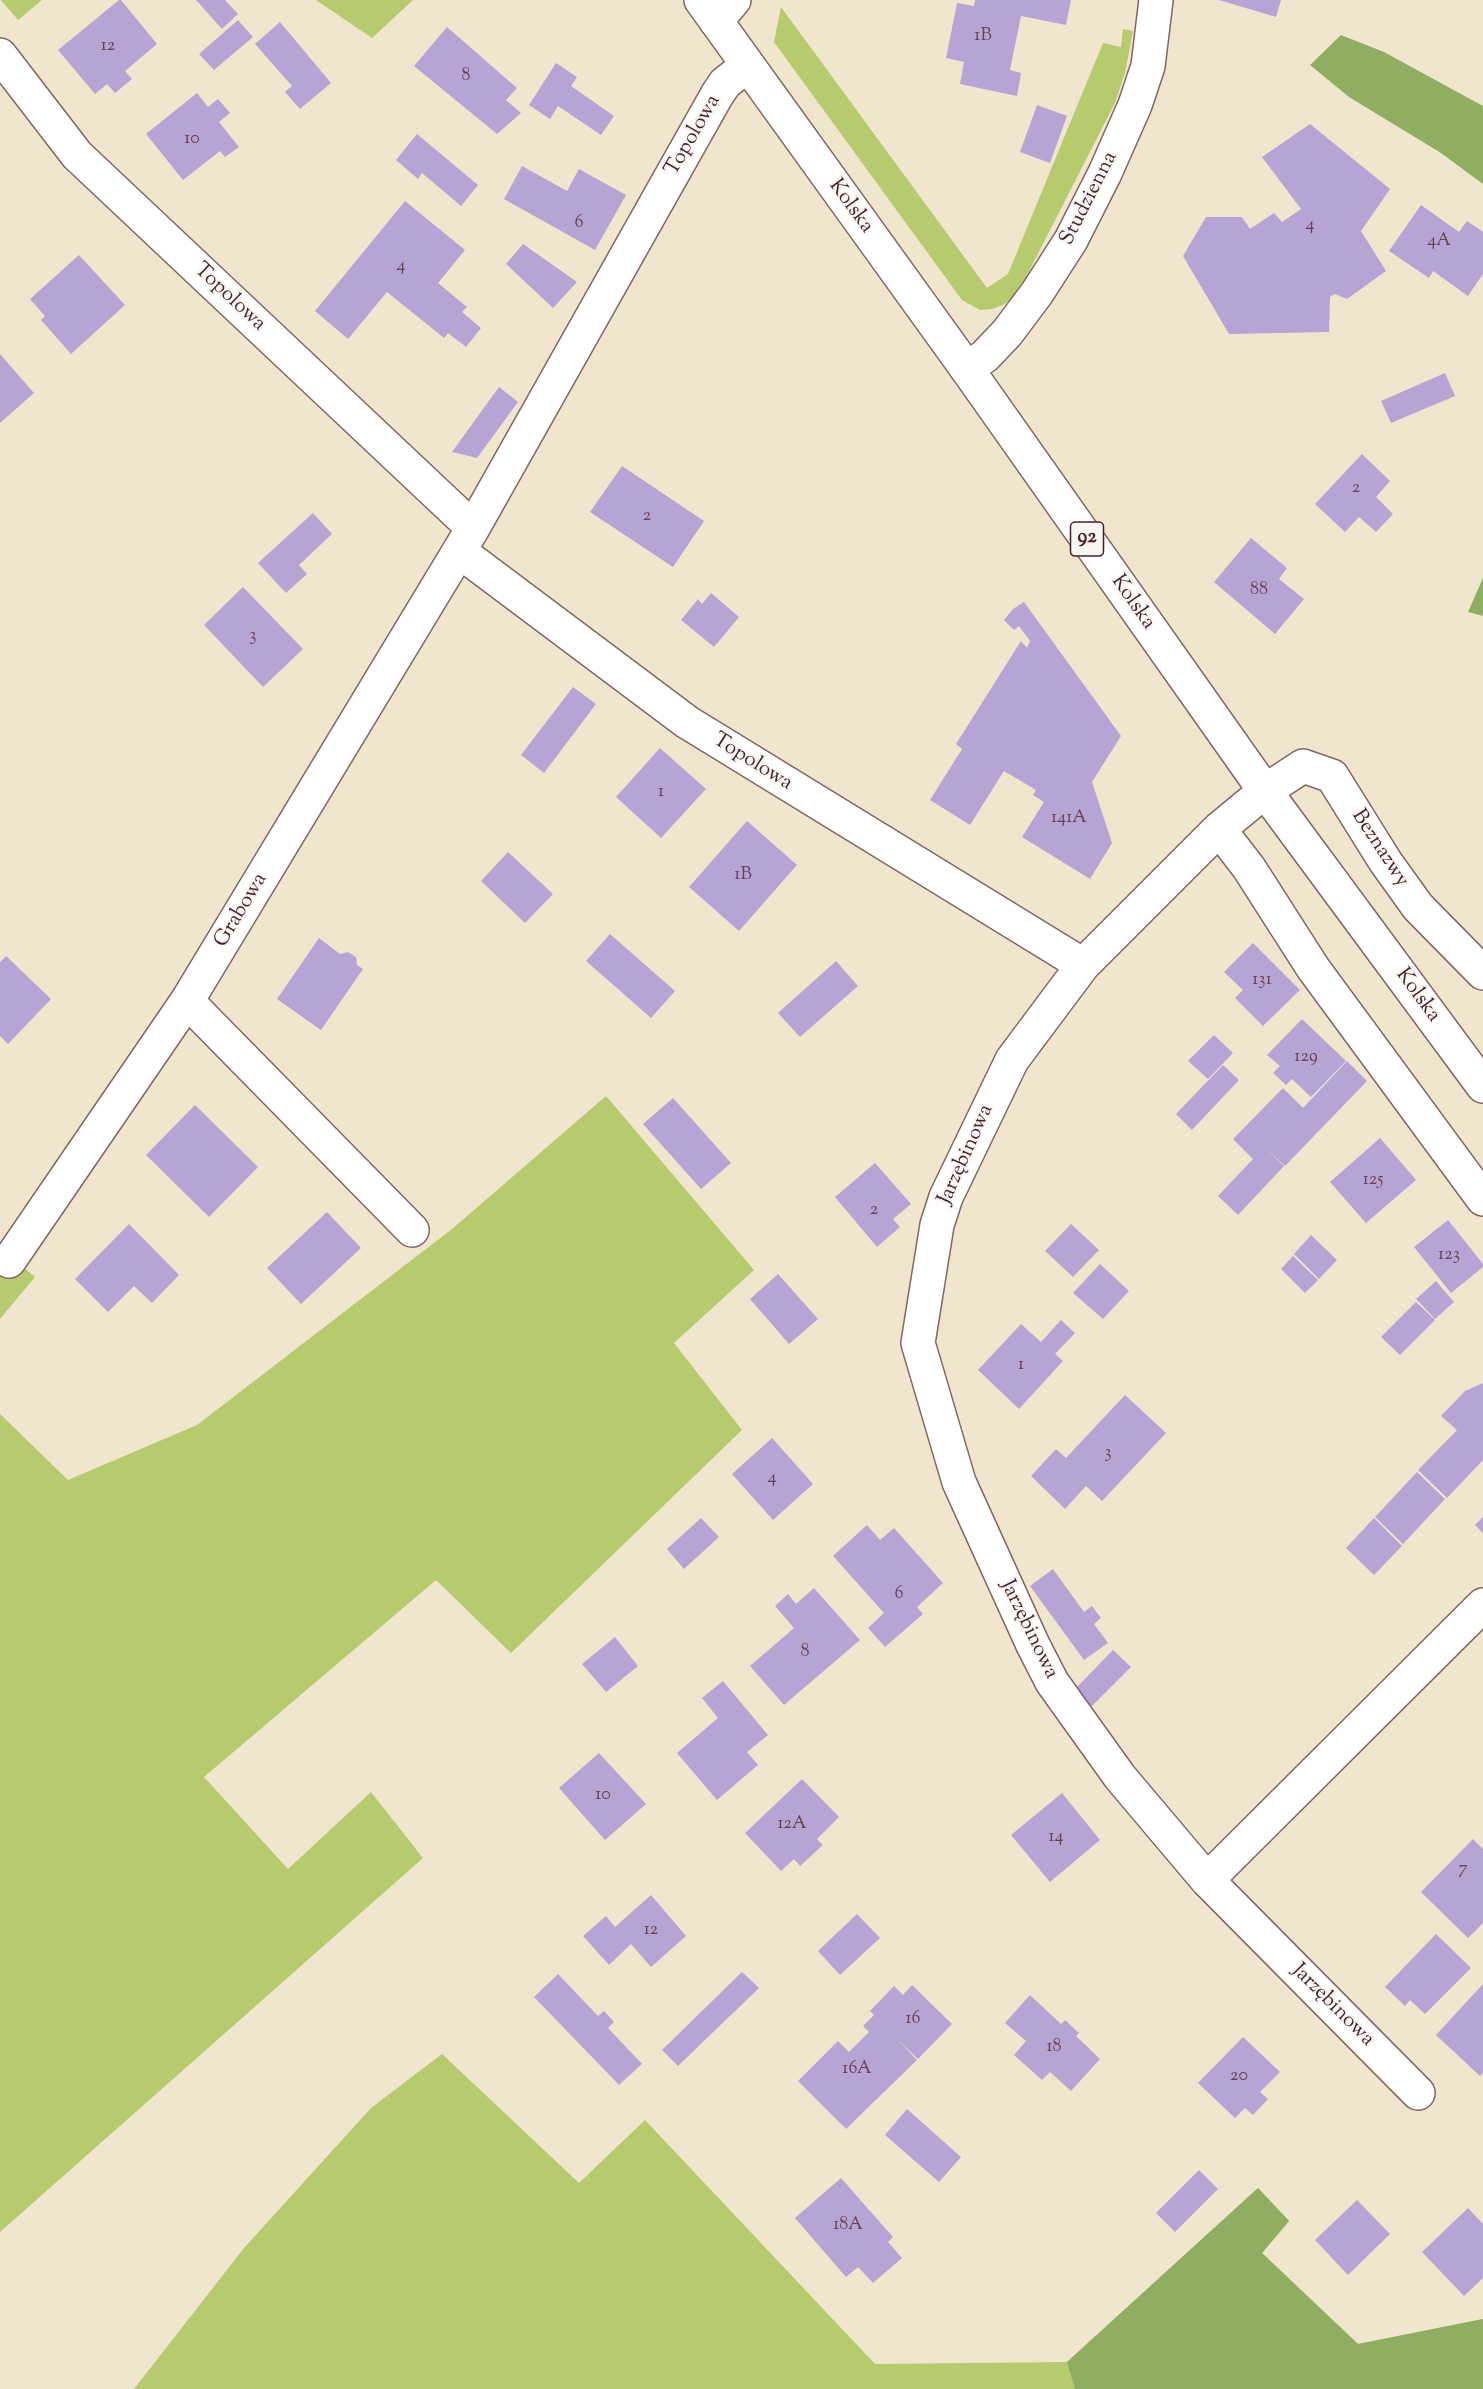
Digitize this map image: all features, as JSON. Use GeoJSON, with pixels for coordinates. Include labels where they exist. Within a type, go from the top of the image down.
{"type":"FeatureCollection","features":[{"type":"Feature","properties":{"kind":"street","name":"Studzienna"},"geometry":{"type":"LineString","coordinates":[[968,369],[985,356],[1007,333],[1037,293],[1071,240],[1105,174],[1135,105],[1148,66],[1156,0]]}},
{"type":"Feature","properties":{"kind":"street","name":"Kolska"},"geometry":{"type":"LineString","coordinates":[[717,7],[747,66],[968,369],[1266,791],[1483,1086]]}},
{"type":"Feature","properties":{"kind":"street","name":"Topolowa"},"geometry":{"type":"LineString","coordinates":[[0,55],[77,155],[466,539],[687,722],[1083,965]]}},
{"type":"Feature","properties":{"kind":"street","name":"Topolowa"},"geometry":{"type":"LineString","coordinates":[[466,539],[717,95],[725,83],[747,66]]}},
{"type":"Feature","properties":{"kind":"street","name":"Grabowa"},"geometry":{"type":"LineString","coordinates":[[9,1261],[187,1001],[466,539]]}},
{"type":"Feature","properties":{"kind":"street","name":"Beznazwy"},"geometry":{"type":"LineString","coordinates":[[1266,791],[1303,766],[1332,776],[1385,861],[1418,907],[1483,973]]}},
{"type":"Feature","properties":{"kind":"street"},"geometry":{"type":"LineString","coordinates":[[1083,965],[1219,829],[1266,791]]}},
{"type":"Feature","properties":{"kind":"street"},"geometry":{"type":"LineString","coordinates":[[1219,829],[1250,868],[1313,968],[1483,1199]]}},
{"type":"Feature","properties":{"kind":"street","name":"Jarzębinowa"},"geometry":{"type":"LineString","coordinates":[[1083,965],[1012,1060],[946,1197],[937,1225],[918,1343],[959,1482],[1052,1682],[1120,1778],[1207,1880],[1418,2093]]}},
{"type":"Feature","properties":{"kind":"street"},"geometry":{"type":"LineString","coordinates":[[187,1001],[412,1230]]}},
{"type":"Feature","properties":{"kind":"street"},"geometry":{"type":"LineString","coordinates":[[1207,1880],[1483,1605]]}},
{"type":"Feature","properties":{"kind":"green space"},"geometry":{"type":"Polygon","coordinates":[[[1,0],[42,0],[18,20],[1,0]]]}},
{"type":"Feature","properties":{"kind":"green space"},"geometry":{"type":"Polygon","coordinates":[[[316,0],[413,0],[372,38],[316,0]]]}},
{"type":"Feature","properties":{"kind":"green space"},"geometry":{"type":"Polygon","coordinates":[[[781,7],[987,288],[1008,274],[1103,43],[1121,47],[1123,29],[1133,31],[1125,73],[1115,103],[1023,283],[1005,304],[992,309],[980,310],[962,300],[774,42],[781,7]]]}},
{"type":"Feature","properties":{"kind":"green space"},"geometry":{"type":"Polygon","coordinates":[[[1341,35],[1384,52],[1483,106],[1483,184],[1441,153],[1349,97],[1310,65],[1341,35]]]}},
{"type":"Feature","properties":{"kind":"green space"},"geometry":{"type":"Polygon","coordinates":[[[1483,578],[1483,616],[1468,612],[1483,578]]]}},
{"type":"Feature","properties":{"kind":"green space"},"geometry":{"type":"Polygon","coordinates":[[[606,1096],[754,1270],[674,1343],[742,1430],[511,1653],[436,1580],[204,1777],[288,1869],[371,1792],[423,1858],[0,2232],[0,1414],[68,1480],[197,1425],[452,1229],[606,1096]]]}},
{"type":"Feature","properties":{"kind":"green space"},"geometry":{"type":"Polygon","coordinates":[[[0,1248],[35,1277],[0,1319],[0,1248]]]}},
{"type":"Feature","properties":{"kind":"green space"},"geometry":{"type":"Polygon","coordinates":[[[442,2054],[579,2183],[645,2120],[875,2364],[1067,2362],[1258,2188],[1289,2221],[1262,2253],[1358,2344],[1483,2319],[1483,2389],[134,2389],[244,2248],[371,2108],[442,2054]]]}},
{"type":"Feature","properties":{"kind":"green space"},"geometry":{"type":"Polygon","coordinates":[[[1258,2188],[1289,2221],[1262,2253],[1358,2344],[1483,2319],[1483,2389],[1075,2389],[1067,2362],[1258,2188]]]}},
{"type":"Feature","properties":{"kind":"building"},"geometry":{"type":"Polygon","coordinates":[[[119,0],[157,44],[125,71],[132,79],[115,93],[107,84],[95,94],[58,50],[119,0]]]}},
{"type":"Feature","properties":{"kind":"building"},"geometry":{"type":"Polygon","coordinates":[[[196,0],[225,0],[238,14],[222,29],[196,0]]]}},
{"type":"Feature","properties":{"kind":"building"},"geometry":{"type":"Polygon","coordinates":[[[975,0],[1071,0],[1066,25],[1021,16],[1010,70],[1021,73],[1017,96],[960,84],[964,62],[946,58],[957,3],[974,6],[975,0]]]}},
{"type":"Feature","properties":{"kind":"building"},"geometry":{"type":"Polygon","coordinates":[[[1219,0],[1281,0],[1276,17],[1219,0]]]}},
{"type":"Feature","properties":{"kind":"building"},"geometry":{"type":"Polygon","coordinates":[[[238,20],[253,37],[214,70],[199,54],[238,20]]]}},
{"type":"Feature","properties":{"kind":"building"},"geometry":{"type":"Polygon","coordinates":[[[280,22],[331,83],[300,109],[285,92],[292,86],[255,44],[280,22]]]}},
{"type":"Feature","properties":{"kind":"building"},"geometry":{"type":"Polygon","coordinates":[[[447,27],[517,88],[506,100],[521,113],[497,134],[414,66],[447,27]]]}},
{"type":"Feature","properties":{"kind":"building"},"geometry":{"type":"Polygon","coordinates":[[[556,63],[577,77],[571,86],[614,116],[601,135],[558,106],[550,119],[529,105],[556,63]]]}},
{"type":"Feature","properties":{"kind":"building"},"geometry":{"type":"Polygon","coordinates":[[[197,93],[208,107],[218,99],[230,113],[219,122],[239,147],[225,157],[220,151],[183,180],[146,134],[197,93]]]}},
{"type":"Feature","properties":{"kind":"building"},"geometry":{"type":"Polygon","coordinates":[[[1037,105],[1067,116],[1050,163],[1020,152],[1037,105]]]}},
{"type":"Feature","properties":{"kind":"building"},"geometry":{"type":"Polygon","coordinates":[[[1310,124],[1390,189],[1361,231],[1386,271],[1347,299],[1335,294],[1330,297],[1329,332],[1229,334],[1183,256],[1206,217],[1242,217],[1250,229],[1274,213],[1282,222],[1301,209],[1262,157],[1310,124]]]}},
{"type":"Feature","properties":{"kind":"building"},"geometry":{"type":"Polygon","coordinates":[[[417,134],[478,185],[461,206],[422,173],[418,179],[396,160],[417,134]]]}},
{"type":"Feature","properties":{"kind":"building"},"geometry":{"type":"Polygon","coordinates":[[[522,166],[567,191],[579,169],[626,195],[595,250],[504,199],[522,166]]]}},
{"type":"Feature","properties":{"kind":"building"},"geometry":{"type":"Polygon","coordinates":[[[405,201],[465,250],[438,283],[467,307],[462,312],[481,328],[466,347],[448,333],[444,338],[387,292],[348,339],[315,311],[405,201]]]}},
{"type":"Feature","properties":{"kind":"building"},"geometry":{"type":"Polygon","coordinates":[[[1421,205],[1459,232],[1467,221],[1483,232],[1483,274],[1468,296],[1433,271],[1429,278],[1389,251],[1421,205]]]}},
{"type":"Feature","properties":{"kind":"building"},"geometry":{"type":"Polygon","coordinates":[[[523,244],[577,282],[553,308],[506,264],[523,244]]]}},
{"type":"Feature","properties":{"kind":"building"},"geometry":{"type":"Polygon","coordinates":[[[79,255],[125,305],[71,354],[41,320],[45,316],[30,299],[79,255]]]}},
{"type":"Feature","properties":{"kind":"building"},"geometry":{"type":"Polygon","coordinates":[[[0,354],[34,393],[0,423],[0,354]]]}},
{"type":"Feature","properties":{"kind":"building"},"geometry":{"type":"Polygon","coordinates":[[[1445,373],[1455,396],[1391,423],[1381,401],[1445,373]]]}},
{"type":"Feature","properties":{"kind":"building"},"geometry":{"type":"Polygon","coordinates":[[[499,387],[518,402],[477,458],[452,452],[499,387]]]}},
{"type":"Feature","properties":{"kind":"building"},"geometry":{"type":"Polygon","coordinates":[[[1362,454],[1390,481],[1376,497],[1393,514],[1376,532],[1359,517],[1345,532],[1315,504],[1362,454]]]}},
{"type":"Feature","properties":{"kind":"building"},"geometry":{"type":"Polygon","coordinates":[[[622,466],[704,521],[673,567],[590,512],[622,466]]]}},
{"type":"Feature","properties":{"kind":"building"},"geometry":{"type":"Polygon","coordinates":[[[313,513],[332,534],[299,565],[307,574],[286,593],[258,563],[313,513]]]}},
{"type":"Feature","properties":{"kind":"building"},"geometry":{"type":"Polygon","coordinates":[[[1251,538],[1287,568],[1279,579],[1304,599],[1275,634],[1214,582],[1251,538]]]}},
{"type":"Feature","properties":{"kind":"building"},"geometry":{"type":"Polygon","coordinates":[[[243,587],[303,649],[263,687],[204,625],[243,587]]]}},
{"type":"Feature","properties":{"kind":"building"},"geometry":{"type":"Polygon","coordinates":[[[711,593],[739,617],[714,647],[681,620],[698,599],[702,604],[711,593]]]}},
{"type":"Feature","properties":{"kind":"building"},"geometry":{"type":"Polygon","coordinates":[[[1024,602],[1121,736],[1092,782],[1112,843],[1090,879],[1022,837],[1044,802],[1033,795],[1036,790],[1004,771],[970,825],[930,800],[962,749],[956,744],[1021,641],[1027,648],[1030,641],[1019,626],[1014,630],[1004,620],[1013,609],[1024,602]]]}},
{"type":"Feature","properties":{"kind":"building"},"geometry":{"type":"Polygon","coordinates":[[[573,687],[596,704],[544,773],[521,755],[573,687]]]}},
{"type":"Feature","properties":{"kind":"building"},"geometry":{"type":"Polygon","coordinates":[[[660,748],[706,789],[661,838],[616,797],[660,748]]]}},
{"type":"Feature","properties":{"kind":"building"},"geometry":{"type":"Polygon","coordinates":[[[747,821],[797,865],[739,931],[689,887],[747,821]]]}},
{"type":"Feature","properties":{"kind":"building"},"geometry":{"type":"Polygon","coordinates":[[[508,852],[553,894],[525,923],[481,881],[508,852]]]}},
{"type":"Feature","properties":{"kind":"building"},"geometry":{"type":"Polygon","coordinates":[[[610,934],[675,991],[651,1018],[586,961],[610,934]]]}},
{"type":"Feature","properties":{"kind":"building"},"geometry":{"type":"Polygon","coordinates":[[[319,938],[340,954],[348,952],[356,957],[357,965],[363,969],[321,1030],[277,999],[319,938]]]}},
{"type":"Feature","properties":{"kind":"building"},"geometry":{"type":"Polygon","coordinates":[[[1253,943],[1300,990],[1263,1026],[1235,998],[1243,990],[1224,972],[1253,943]]]}},
{"type":"Feature","properties":{"kind":"building"},"geometry":{"type":"Polygon","coordinates":[[[6,956],[51,999],[8,1044],[0,1036],[0,962],[6,956]]]}},
{"type":"Feature","properties":{"kind":"building"},"geometry":{"type":"Polygon","coordinates":[[[836,961],[858,986],[800,1037],[778,1013],[836,961]]]}},
{"type":"Feature","properties":{"kind":"building"},"geometry":{"type":"Polygon","coordinates":[[[1302,1019],[1346,1061],[1311,1097],[1292,1079],[1286,1085],[1273,1073],[1280,1066],[1267,1055],[1302,1019]]]}},
{"type":"Feature","properties":{"kind":"building"},"geometry":{"type":"Polygon","coordinates":[[[1214,1035],[1233,1053],[1208,1079],[1188,1061],[1214,1035]]]}},
{"type":"Feature","properties":{"kind":"building"},"geometry":{"type":"Polygon","coordinates":[[[1347,1061],[1367,1081],[1285,1166],[1264,1147],[1284,1166],[1238,1215],[1218,1196],[1253,1159],[1233,1139],[1283,1088],[1303,1108],[1347,1061]]]}},
{"type":"Feature","properties":{"kind":"building"},"geometry":{"type":"Polygon","coordinates":[[[1223,1065],[1239,1080],[1192,1130],[1176,1114],[1223,1065]]]}},
{"type":"Feature","properties":{"kind":"building"},"geometry":{"type":"Polygon","coordinates":[[[673,1098],[731,1163],[701,1189],[643,1124],[673,1098]]]}},
{"type":"Feature","properties":{"kind":"building"},"geometry":{"type":"Polygon","coordinates":[[[195,1105],[258,1167],[209,1217],[146,1155],[195,1105]]]}},
{"type":"Feature","properties":{"kind":"building"},"geometry":{"type":"Polygon","coordinates":[[[1380,1138],[1416,1180],[1366,1223],[1330,1182],[1380,1138]]]}},
{"type":"Feature","properties":{"kind":"building"},"geometry":{"type":"Polygon","coordinates":[[[875,1163],[911,1204],[893,1219],[900,1227],[877,1247],[835,1197],[875,1163]]]}},
{"type":"Feature","properties":{"kind":"building"},"geometry":{"type":"Polygon","coordinates":[[[327,1212],[361,1248],[301,1304],[267,1268],[327,1212]]]}},
{"type":"Feature","properties":{"kind":"building"},"geometry":{"type":"Polygon","coordinates":[[[1448,1220],[1483,1264],[1483,1267],[1451,1293],[1414,1247],[1448,1220]]]}},
{"type":"Feature","properties":{"kind":"building"},"geometry":{"type":"Polygon","coordinates":[[[129,1224],[179,1275],[152,1303],[134,1286],[108,1312],[75,1279],[129,1224]]]}},
{"type":"Feature","properties":{"kind":"building"},"geometry":{"type":"Polygon","coordinates":[[[1071,1224],[1099,1250],[1073,1277],[1045,1251],[1071,1224]]]}},
{"type":"Feature","properties":{"kind":"building"},"geometry":{"type":"Polygon","coordinates":[[[1311,1235],[1337,1260],[1319,1279],[1294,1254],[1311,1235]]]}},
{"type":"Feature","properties":{"kind":"building"},"geometry":{"type":"Polygon","coordinates":[[[1293,1256],[1318,1280],[1305,1293],[1281,1269],[1293,1256]]]}},
{"type":"Feature","properties":{"kind":"building"},"geometry":{"type":"Polygon","coordinates":[[[1100,1264],[1129,1291],[1103,1319],[1073,1293],[1100,1264]]]}},
{"type":"Feature","properties":{"kind":"building"},"geometry":{"type":"Polygon","coordinates":[[[778,1274],[818,1319],[789,1344],[750,1299],[778,1274]]]}},
{"type":"Feature","properties":{"kind":"building"},"geometry":{"type":"Polygon","coordinates":[[[1436,1281],[1454,1302],[1435,1319],[1416,1299],[1436,1281]]]}},
{"type":"Feature","properties":{"kind":"building"},"geometry":{"type":"Polygon","coordinates":[[[1416,1302],[1435,1320],[1400,1355],[1381,1337],[1416,1302]]]}},
{"type":"Feature","properties":{"kind":"building"},"geometry":{"type":"Polygon","coordinates":[[[1061,1320],[1075,1333],[1055,1354],[1063,1361],[1019,1409],[978,1370],[1021,1324],[1041,1342],[1061,1320]]]}},
{"type":"Feature","properties":{"kind":"building"},"geometry":{"type":"Polygon","coordinates":[[[1483,1383],[1483,1460],[1447,1498],[1418,1470],[1457,1430],[1441,1416],[1465,1391],[1483,1383]]]}},
{"type":"Feature","properties":{"kind":"building"},"geometry":{"type":"Polygon","coordinates":[[[1125,1395],[1166,1433],[1102,1501],[1086,1486],[1065,1509],[1031,1476],[1056,1449],[1066,1458],[1125,1395]]]}},
{"type":"Feature","properties":{"kind":"building"},"geometry":{"type":"Polygon","coordinates":[[[772,1438],[813,1484],[773,1520],[732,1474],[772,1438]]]}},
{"type":"Feature","properties":{"kind":"building"},"geometry":{"type":"Polygon","coordinates":[[[1417,1472],[1445,1499],[1403,1544],[1375,1517],[1417,1472]]]}},
{"type":"Feature","properties":{"kind":"building"},"geometry":{"type":"Polygon","coordinates":[[[1483,1517],[1483,1533],[1475,1525],[1483,1517]]]}},
{"type":"Feature","properties":{"kind":"building"},"geometry":{"type":"Polygon","coordinates":[[[701,1518],[719,1537],[684,1569],[667,1549],[701,1518]]]}},
{"type":"Feature","properties":{"kind":"building"},"geometry":{"type":"Polygon","coordinates":[[[1374,1518],[1402,1546],[1374,1575],[1346,1548],[1374,1518]]]}},
{"type":"Feature","properties":{"kind":"building"},"geometry":{"type":"Polygon","coordinates":[[[867,1525],[880,1540],[894,1528],[943,1583],[917,1607],[923,1614],[885,1647],[868,1628],[884,1613],[833,1556],[867,1525]]]}},
{"type":"Feature","properties":{"kind":"building"},"geometry":{"type":"Polygon","coordinates":[[[1053,1569],[1084,1612],[1092,1606],[1101,1618],[1094,1624],[1108,1643],[1084,1660],[1030,1586],[1053,1569]]]}},
{"type":"Feature","properties":{"kind":"building"},"geometry":{"type":"Polygon","coordinates":[[[814,1588],[860,1640],[784,1705],[750,1666],[794,1628],[775,1606],[788,1594],[796,1604],[814,1588]]]}},
{"type":"Feature","properties":{"kind":"building"},"geometry":{"type":"Polygon","coordinates":[[[615,1637],[638,1666],[606,1692],[582,1664],[615,1637]]]}},
{"type":"Feature","properties":{"kind":"building"},"geometry":{"type":"Polygon","coordinates":[[[1113,1650],[1131,1667],[1091,1707],[1077,1687],[1113,1650]]]}},
{"type":"Feature","properties":{"kind":"building"},"geometry":{"type":"Polygon","coordinates":[[[723,1681],[768,1735],[747,1752],[758,1765],[717,1800],[677,1753],[718,1718],[702,1698],[723,1681]]]}},
{"type":"Feature","properties":{"kind":"building"},"geometry":{"type":"Polygon","coordinates":[[[599,1753],[646,1804],[605,1840],[559,1788],[599,1753]]]}},
{"type":"Feature","properties":{"kind":"building"},"geometry":{"type":"Polygon","coordinates":[[[802,1779],[839,1817],[817,1839],[823,1845],[800,1866],[794,1859],[781,1871],[745,1833],[802,1779]]]}},
{"type":"Feature","properties":{"kind":"building"},"geometry":{"type":"Polygon","coordinates":[[[1062,1793],[1100,1840],[1050,1882],[1011,1835],[1062,1793]]]}},
{"type":"Feature","properties":{"kind":"building"},"geometry":{"type":"Polygon","coordinates":[[[1473,1839],[1483,1849],[1483,1923],[1468,1938],[1421,1892],[1473,1839]]]}},
{"type":"Feature","properties":{"kind":"building"},"geometry":{"type":"Polygon","coordinates":[[[651,1895],[686,1936],[651,1967],[631,1944],[609,1965],[583,1936],[606,1916],[615,1927],[651,1895]]]}},
{"type":"Feature","properties":{"kind":"building"},"geometry":{"type":"Polygon","coordinates":[[[857,1914],[880,1938],[840,1975],[818,1951],[857,1914]]]}},
{"type":"Feature","properties":{"kind":"building"},"geometry":{"type":"Polygon","coordinates":[[[1436,1934],[1471,1968],[1425,2014],[1410,2000],[1405,2006],[1385,1987],[1436,1934]]]}},
{"type":"Feature","properties":{"kind":"building"},"geometry":{"type":"Polygon","coordinates":[[[742,1972],[759,1988],[678,2066],[662,2050],[742,1972]]]}},
{"type":"Feature","properties":{"kind":"building"},"geometry":{"type":"Polygon","coordinates":[[[558,1974],[598,2016],[604,2011],[614,2022],[608,2028],[642,2064],[619,2085],[534,1997],[558,1974]]]}},
{"type":"Feature","properties":{"kind":"building"},"geometry":{"type":"Polygon","coordinates":[[[1483,1984],[1483,2073],[1480,2076],[1436,2035],[1483,1984]]]}},
{"type":"Feature","properties":{"kind":"building"},"geometry":{"type":"Polygon","coordinates":[[[912,1985],[952,2024],[918,2059],[898,2040],[917,2060],[846,2129],[798,2081],[838,2041],[849,2052],[869,2032],[863,2026],[874,2015],[870,2011],[894,1986],[903,1995],[912,1985]]]}},
{"type":"Feature","properties":{"kind":"building"},"geometry":{"type":"Polygon","coordinates":[[[1030,1995],[1061,2024],[1065,2020],[1079,2033],[1076,2036],[1100,2059],[1071,2091],[1050,2072],[1042,2080],[1014,2055],[1026,2041],[1005,2023],[1030,1995]]]}},
{"type":"Feature","properties":{"kind":"building"},"geometry":{"type":"Polygon","coordinates":[[[1243,2037],[1280,2072],[1260,2092],[1268,2099],[1253,2115],[1245,2108],[1235,2118],[1198,2083],[1243,2037]]]}},
{"type":"Feature","properties":{"kind":"building"},"geometry":{"type":"Polygon","coordinates":[[[907,2109],[961,2157],[939,2182],[885,2135],[907,2109]]]}},
{"type":"Feature","properties":{"kind":"building"},"geometry":{"type":"Polygon","coordinates":[[[1199,2170],[1218,2189],[1175,2232],[1156,2213],[1199,2170]]]}},
{"type":"Feature","properties":{"kind":"building"},"geometry":{"type":"Polygon","coordinates":[[[841,2178],[893,2237],[888,2242],[902,2258],[873,2283],[858,2267],[846,2277],[795,2218],[841,2178]]]}},
{"type":"Feature","properties":{"kind":"building"},"geometry":{"type":"Polygon","coordinates":[[[1357,2200],[1390,2234],[1348,2275],[1315,2240],[1357,2200]]]}},
{"type":"Feature","properties":{"kind":"building"},"geometry":{"type":"Polygon","coordinates":[[[1468,2208],[1483,2224],[1483,2278],[1464,2296],[1422,2252],[1468,2208]]]}}]}
